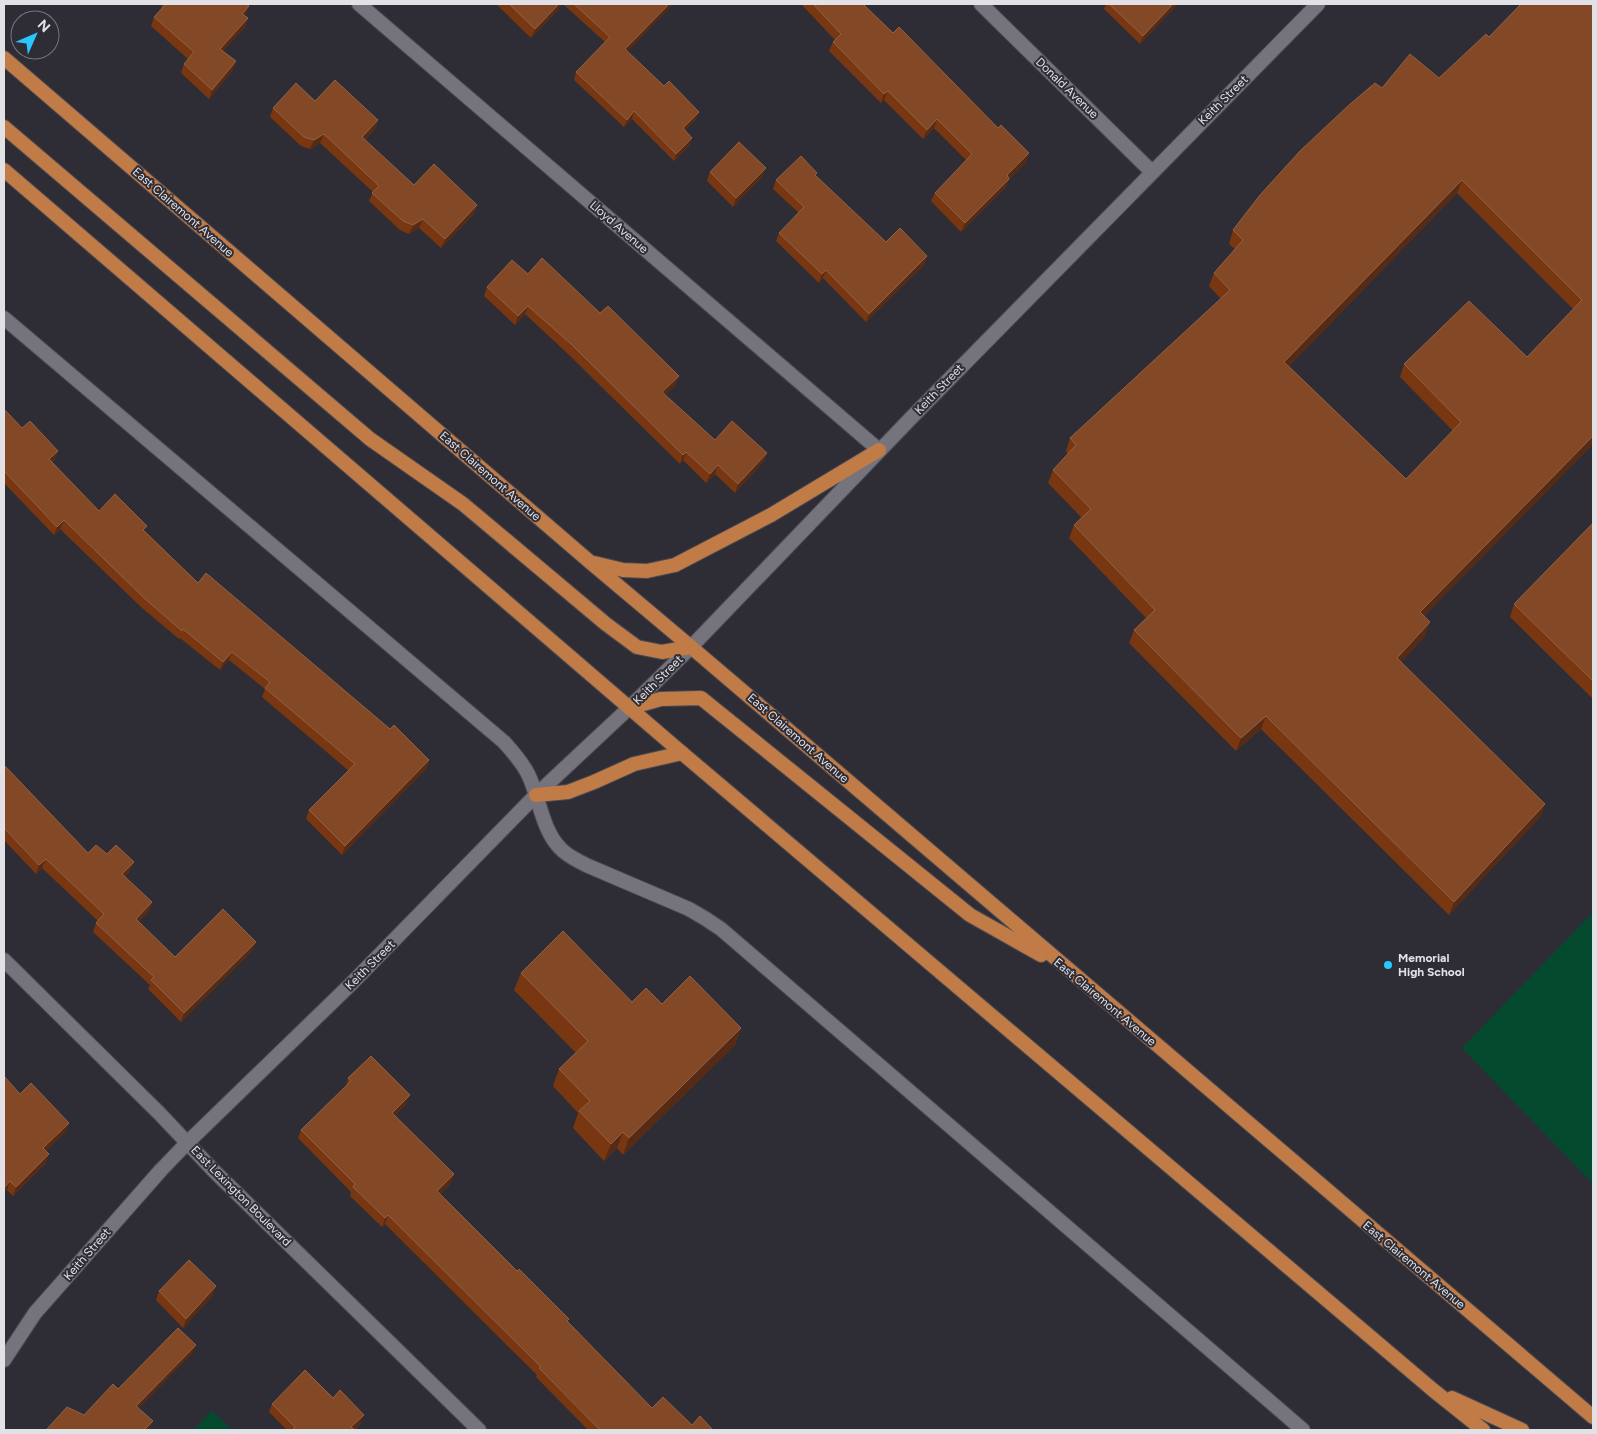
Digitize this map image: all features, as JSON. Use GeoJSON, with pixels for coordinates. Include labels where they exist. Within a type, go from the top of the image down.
{"type":"FeatureCollection","features":[{"type":"Feature","properties":{"kind":"main road","name":"East Clairemont Avenue"},"geometry":{"type":"LineString","coordinates":[[4,58],[590,562],[1593,1417]]}},
{"type":"Feature","properties":{"kind":"main road"},"geometry":{"type":"LineString","coordinates":[[4,127],[370,439],[463,504],[606,624],[637,647],[662,652],[691,647]]}},
{"type":"Feature","properties":{"kind":"main road"},"geometry":{"type":"LineString","coordinates":[[4,170],[682,753],[1433,1390],[1484,1430]]}},
{"type":"Feature","properties":{"kind":"main road"},"geometry":{"type":"LineString","coordinates":[[590,562],[623,570],[647,571],[675,565],[771,515],[879,450]]}},
{"type":"Feature","properties":{"kind":"main road"},"geometry":{"type":"LineString","coordinates":[[630,708],[661,699],[701,698],[970,915],[1067,969]]}},
{"type":"Feature","properties":{"kind":"main road"},"geometry":{"type":"LineString","coordinates":[[536,795],[568,792],[634,764],[682,753]]}},
{"type":"Feature","properties":{"kind":"main road"},"geometry":{"type":"LineString","coordinates":[[1433,1390],[1522,1430]]}},
{"type":"Feature","properties":{"kind":"street","name":"Lloyd Avenue"},"geometry":{"type":"LineString","coordinates":[[359,4],[879,450]]}},
{"type":"Feature","properties":{"kind":"street","name":"Donald Avenue"},"geometry":{"type":"LineString","coordinates":[[981,4],[1152,172]]}},
{"type":"Feature","properties":{"kind":"street","name":"Keith Street"},"geometry":{"type":"LineString","coordinates":[[4,1360],[35,1313],[188,1142],[352,984],[536,795],[630,708],[691,647],[879,450],[1318,4]]}},
{"type":"Feature","properties":{"kind":"street"},"geometry":{"type":"LineString","coordinates":[[4,318],[504,742],[528,773],[550,835],[560,848],[572,858],[689,909],[721,929],[1303,1430]]}},
{"type":"Feature","properties":{"kind":"street","name":"East Lexington Boulevard"},"geometry":{"type":"LineString","coordinates":[[4,960],[188,1142],[214,1171],[479,1430]]}},
{"type":"Feature","properties":{"kind":"green space"},"geometry":{"type":"Polygon","coordinates":[[[1593,912],[1593,1184],[1462,1048],[1593,912]]]}},
{"type":"Feature","properties":{"kind":"green space"},"geometry":{"type":"Polygon","coordinates":[[[212,1411],[232,1430],[193,1430],[212,1411]]]}},
{"type":"Feature","properties":{"kind":"building"},"geometry":{"type":"Polygon","coordinates":[[[166,4],[246,4],[249,6],[242,14],[248,18],[220,49],[236,61],[212,90],[184,64],[194,52],[154,17],[166,4]]]}},
{"type":"Feature","properties":{"kind":"building"},"geometry":{"type":"Polygon","coordinates":[[[509,4],[559,4],[535,29],[509,4]]]}},
{"type":"Feature","properties":{"kind":"building"},"geometry":{"type":"Polygon","coordinates":[[[574,4],[669,4],[625,49],[664,86],[669,81],[699,112],[683,128],[692,138],[676,154],[634,111],[627,120],[576,72],[610,37],[574,4]]]}},
{"type":"Feature","properties":{"kind":"building"},"geometry":{"type":"Polygon","coordinates":[[[813,4],[863,4],[893,33],[899,27],[998,128],[1001,125],[1029,153],[1007,175],[1009,179],[965,223],[935,193],[972,154],[937,119],[927,130],[888,91],[884,94],[833,42],[841,34],[813,4]]]}},
{"type":"Feature","properties":{"kind":"building"},"geometry":{"type":"Polygon","coordinates":[[[1109,4],[1173,4],[1143,36],[1109,4]]]}},
{"type":"Feature","properties":{"kind":"building","name":"Memorial High School"},"geometry":{"type":"Polygon","coordinates":[[[1521,4],[1593,4],[1593,436],[1420,612],[1430,622],[1397,658],[1545,804],[1454,902],[1266,716],[1241,738],[1134,630],[1155,610],[1074,525],[1091,509],[1053,470],[1076,445],[1070,438],[1230,290],[1214,273],[1243,240],[1233,230],[1260,195],[1300,151],[1375,83],[1382,88],[1410,54],[1439,78],[1486,34],[1489,37],[1521,4]],[[1462,180],[1284,362],[1406,479],[1461,422],[1404,364],[1469,301],[1527,357],[1582,300],[1462,180]]]}},
{"type":"Feature","properties":{"kind":"building"},"geometry":{"type":"Polygon","coordinates":[[[335,80],[378,120],[362,137],[414,185],[434,164],[477,205],[445,239],[423,219],[413,225],[403,221],[372,193],[379,186],[324,134],[314,140],[304,137],[273,108],[296,83],[315,101],[335,80]]]}},
{"type":"Feature","properties":{"kind":"building"},"geometry":{"type":"Polygon","coordinates":[[[739,142],[766,168],[736,198],[710,172],[739,142]]]}},
{"type":"Feature","properties":{"kind":"building"},"geometry":{"type":"Polygon","coordinates":[[[801,156],[817,173],[815,175],[886,242],[900,228],[927,256],[869,314],[826,270],[822,274],[779,233],[804,207],[776,180],[801,156]]]}},
{"type":"Feature","properties":{"kind":"building"},"geometry":{"type":"Polygon","coordinates":[[[542,258],[600,313],[608,306],[679,376],[662,392],[715,440],[732,421],[767,453],[738,484],[718,465],[710,474],[686,452],[683,455],[571,344],[528,306],[518,316],[487,287],[512,260],[528,274],[542,258]]]}},
{"type":"Feature","properties":{"kind":"building"},"geometry":{"type":"Polygon","coordinates":[[[4,409],[22,428],[30,421],[58,451],[49,459],[99,511],[115,494],[147,526],[143,530],[198,583],[206,573],[390,729],[394,725],[429,760],[345,846],[309,810],[355,764],[265,688],[270,682],[232,652],[223,662],[183,629],[182,631],[144,598],[64,520],[57,527],[4,471],[4,409]]]}},
{"type":"Feature","properties":{"kind":"building"},"geometry":{"type":"Polygon","coordinates":[[[1593,523],[1593,681],[1514,604],[1593,523]]]}},
{"type":"Feature","properties":{"kind":"building"},"geometry":{"type":"Polygon","coordinates":[[[4,765],[88,853],[96,845],[107,854],[116,845],[134,862],[122,874],[152,902],[136,919],[175,957],[223,909],[256,942],[184,1013],[151,980],[154,977],[96,923],[104,914],[46,859],[39,865],[4,828],[4,765]]]}},
{"type":"Feature","properties":{"kind":"building"},"geometry":{"type":"Polygon","coordinates":[[[563,931],[632,1002],[646,988],[662,1004],[690,976],[741,1028],[629,1138],[623,1132],[611,1144],[579,1111],[590,1101],[559,1069],[588,1041],[521,973],[563,931]]]}},
{"type":"Feature","properties":{"kind":"building"},"geometry":{"type":"Polygon","coordinates":[[[371,1056],[410,1095],[392,1113],[454,1174],[437,1191],[517,1271],[519,1269],[569,1319],[567,1321],[652,1408],[663,1397],[692,1425],[700,1416],[713,1430],[600,1430],[539,1368],[541,1367],[388,1215],[385,1218],[353,1187],[355,1184],[301,1130],[351,1081],[348,1078],[371,1056]]]}},
{"type":"Feature","properties":{"kind":"building"},"geometry":{"type":"Polygon","coordinates":[[[4,1076],[20,1094],[31,1083],[69,1123],[43,1148],[49,1154],[16,1187],[10,1181],[4,1188],[4,1076]]]}},
{"type":"Feature","properties":{"kind":"building"},"geometry":{"type":"Polygon","coordinates":[[[189,1260],[216,1286],[186,1319],[159,1291],[189,1260]]]}},
{"type":"Feature","properties":{"kind":"building"},"geometry":{"type":"Polygon","coordinates":[[[178,1328],[196,1345],[136,1406],[153,1421],[144,1430],[46,1430],[67,1407],[84,1415],[113,1384],[118,1389],[178,1328]]]}},
{"type":"Feature","properties":{"kind":"building"},"geometry":{"type":"Polygon","coordinates":[[[305,1370],[333,1398],[340,1390],[364,1415],[351,1427],[355,1430],[292,1430],[295,1427],[272,1404],[305,1370]]]}},
{"type":"Feature","properties":{"kind":"place","name":"Memorial High School"},"geometry":{"type":"Point","coordinates":[1388,965]}}]}
